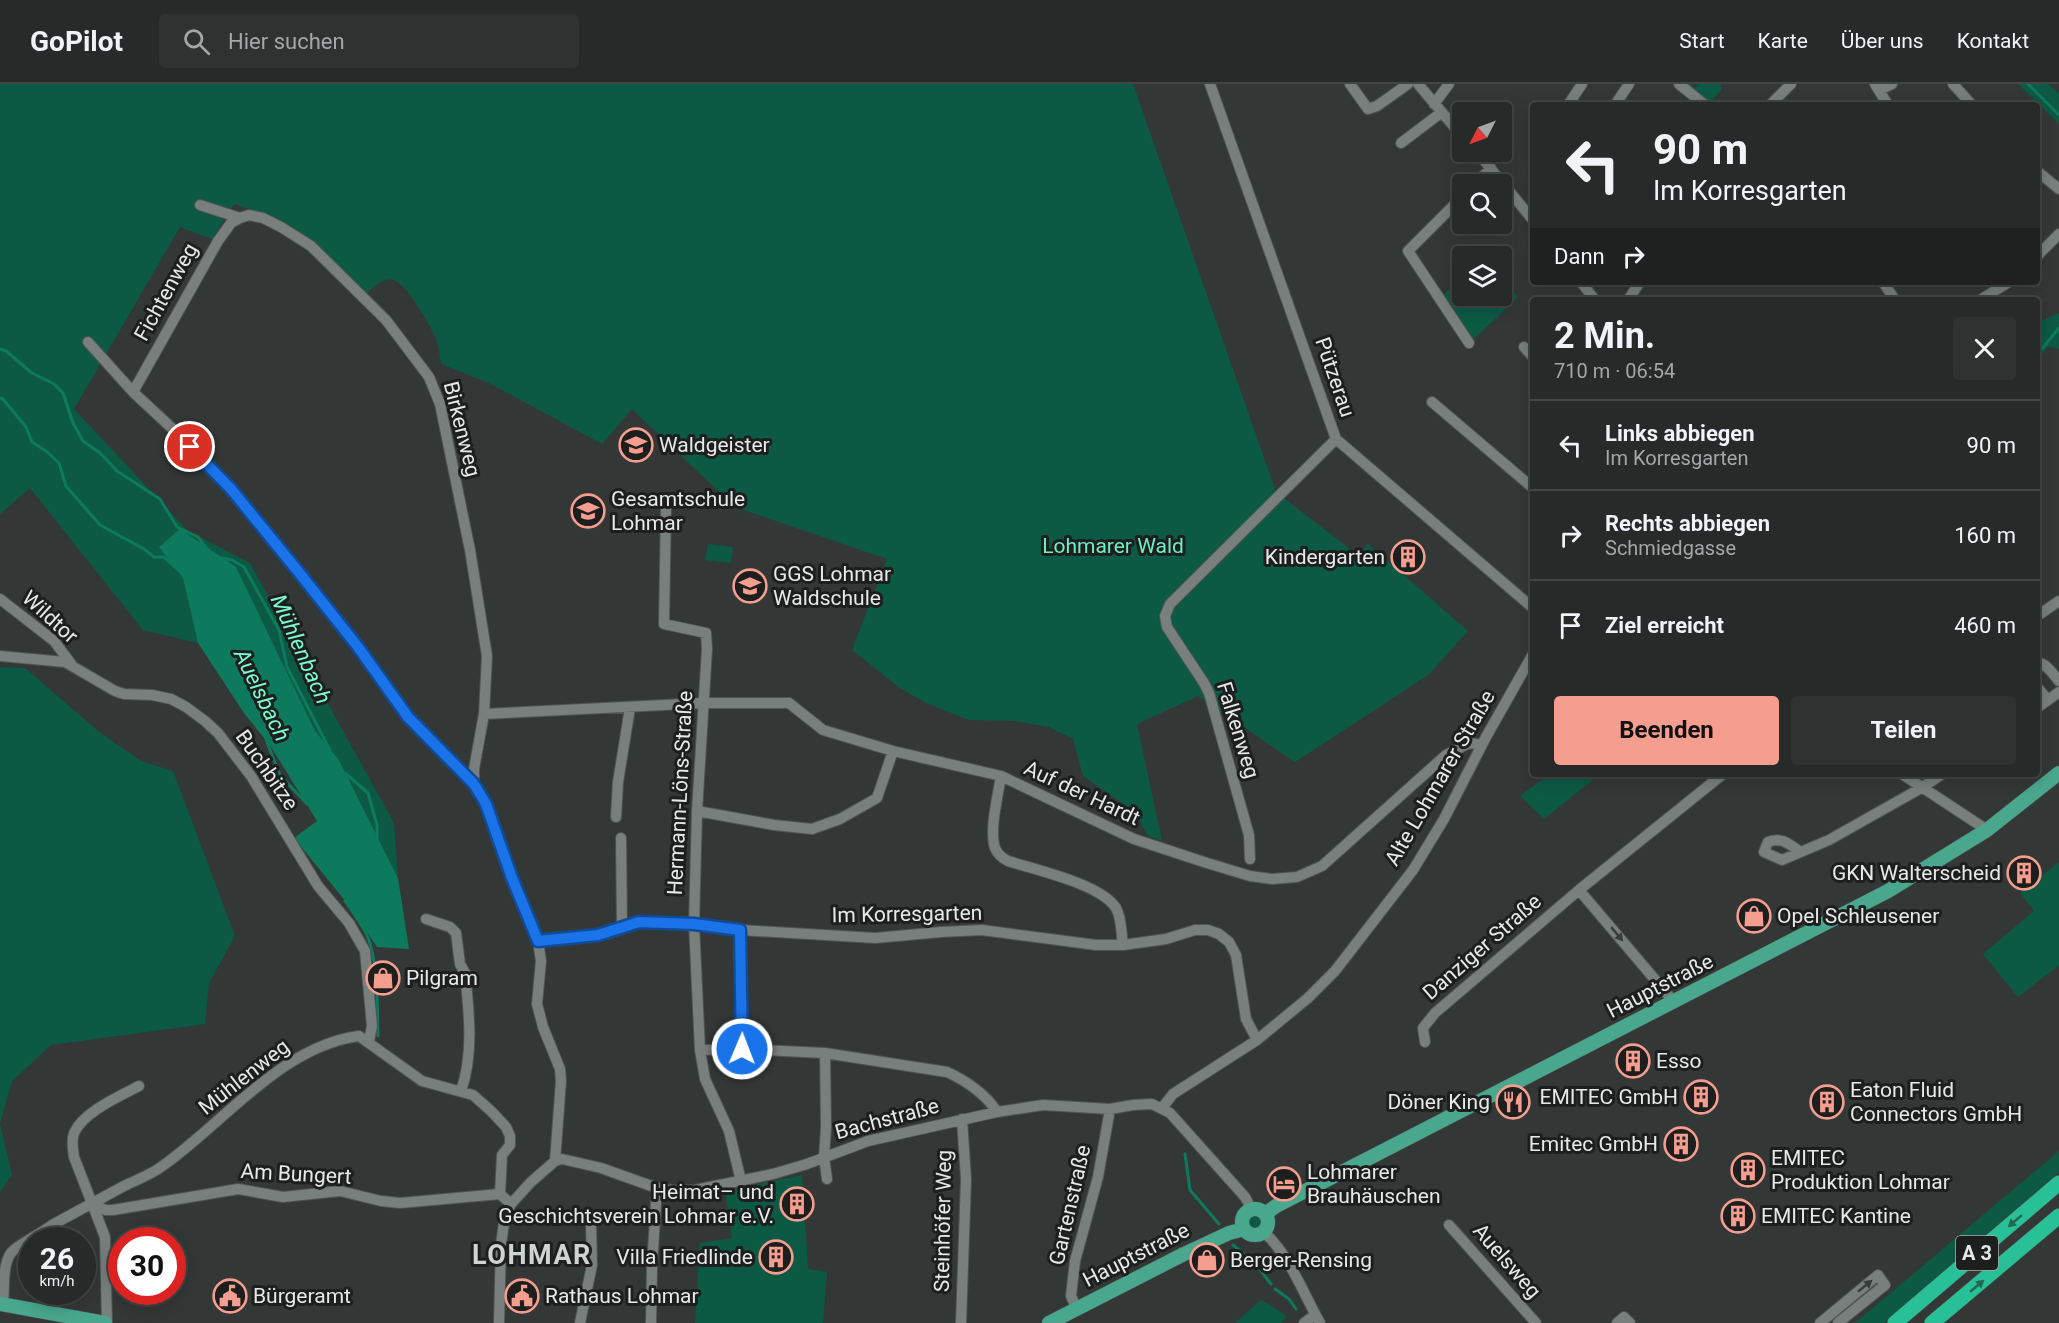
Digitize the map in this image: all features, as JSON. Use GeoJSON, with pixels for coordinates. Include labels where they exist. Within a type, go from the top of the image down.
{"type":"FeatureCollection","features":[{"type":"Feature","properties":{"kind":"highway","name":"A 3"},"geometry":{"type":"LineString","coordinates":[[1895,1323],[2059,1183]]}},
{"type":"Feature","properties":{"kind":"highway","name":"A 3"},"geometry":{"type":"LineString","coordinates":[[1932,1323],[2059,1216]]}},
{"type":"Feature","properties":{"kind":"main road","name":"Hauptstraße"},"geometry":{"type":"LineString","coordinates":[[1258,1212],[1276,1206],[1888,891],[1987,830],[2059,772]]}},
{"type":"Feature","properties":{"kind":"main road"},"geometry":{"type":"LineString","coordinates":[[1247,1212],[1258,1212],[1268,1224],[1264,1232],[1254,1235],[1244,1229],[1243,1219],[1247,1212]]}},
{"type":"Feature","properties":{"kind":"main road","name":"Hauptstraße"},"geometry":{"type":"LineString","coordinates":[[1049,1323],[1184,1254],[1244,1229]]}},
{"type":"Feature","properties":{"kind":"main road"},"geometry":{"type":"LineString","coordinates":[[2,1304],[80,1321],[102,1323]]}},
{"type":"Feature","properties":{"kind":"street","name":"Pützerau"},"geometry":{"type":"LineString","coordinates":[[1210,84],[1336,439],[1530,606]]}},
{"type":"Feature","properties":{"kind":"street"},"geometry":{"type":"LineString","coordinates":[[1350,84],[1368,109],[1377,106],[1408,84]]}},
{"type":"Feature","properties":{"kind":"street"},"geometry":{"type":"LineString","coordinates":[[1418,84],[1452,124]]}},
{"type":"Feature","properties":{"kind":"street"},"geometry":{"type":"LineString","coordinates":[[1401,142],[1438,108],[1449,84]]}},
{"type":"Feature","properties":{"kind":"street"},"geometry":{"type":"LineString","coordinates":[[1570,102],[1582,84]]}},
{"type":"Feature","properties":{"kind":"street"},"geometry":{"type":"LineString","coordinates":[[1617,102],[1629,84]]}},
{"type":"Feature","properties":{"kind":"street"},"geometry":{"type":"LineString","coordinates":[[1679,84],[1701,102]]}},
{"type":"Feature","properties":{"kind":"street"},"geometry":{"type":"LineString","coordinates":[[1777,102],[1791,84]]}},
{"type":"Feature","properties":{"kind":"street"},"geometry":{"type":"LineString","coordinates":[[1886,102],[1877,87],[1892,84]]}},
{"type":"Feature","properties":{"kind":"street"},"geometry":{"type":"LineString","coordinates":[[1953,84],[1969,102]]}},
{"type":"Feature","properties":{"kind":"street"},"geometry":{"type":"LineString","coordinates":[[1486,162],[1530,216]]}},
{"type":"Feature","properties":{"kind":"street"},"geometry":{"type":"LineString","coordinates":[[1485,174],[1491,168]]}},
{"type":"Feature","properties":{"kind":"street"},"geometry":{"type":"LineString","coordinates":[[2040,173],[2059,189]]}},
{"type":"Feature","properties":{"kind":"street","name":"Birkenweg"},"geometry":{"type":"LineString","coordinates":[[200,205],[240,218],[249,215],[263,218],[311,246],[386,320],[429,377],[440,404],[477,588],[487,656],[484,714],[474,769],[474,784]]}},
{"type":"Feature","properties":{"kind":"street"},"geometry":{"type":"LineString","coordinates":[[1452,207],[1408,251],[1469,343]]}},
{"type":"Feature","properties":{"kind":"street","name":"Fichtenweg"},"geometry":{"type":"LineString","coordinates":[[133,392],[218,241],[231,223],[240,218]]}},
{"type":"Feature","properties":{"kind":"street"},"geometry":{"type":"LineString","coordinates":[[2040,253],[2059,234]]}},
{"type":"Feature","properties":{"kind":"street"},"geometry":{"type":"LineString","coordinates":[[1583,285],[1593,297]]}},
{"type":"Feature","properties":{"kind":"street"},"geometry":{"type":"LineString","coordinates":[[1983,297],[1995,286]]}},
{"type":"Feature","properties":{"kind":"street"},"geometry":{"type":"LineString","coordinates":[[88,342],[133,392],[176,432],[231,489],[341,625],[408,717],[474,784],[486,804],[512,878],[538,941],[541,961],[537,1004],[543,1027],[560,1069],[561,1081],[555,1161],[510,1204],[502,1226],[499,1323]]}},
{"type":"Feature","properties":{"kind":"street"},"geometry":{"type":"LineString","coordinates":[[1524,347],[1530,354]]}},
{"type":"Feature","properties":{"kind":"street"},"geometry":{"type":"LineString","coordinates":[[1432,402],[1530,485]]}},
{"type":"Feature","properties":{"kind":"street","name":"Falkenweg"},"geometry":{"type":"LineString","coordinates":[[1250,860],[1249,835],[1209,693],[1167,627],[1167,610],[1170,604],[1336,439]]}},
{"type":"Feature","properties":{"kind":"street","name":"Hermann-Löns-Straße"},"geometry":{"type":"LineString","coordinates":[[666,506],[664,624],[706,633],[694,924],[700,1050],[705,1079],[729,1131],[741,1181]]}},
{"type":"Feature","properties":{"kind":"street","name":"Wildtor"},"geometry":{"type":"LineString","coordinates":[[0,599],[54,641],[72,665]]}},
{"type":"Feature","properties":{"kind":"street"},"geometry":{"type":"LineString","coordinates":[[2040,614],[2059,601]]}},
{"type":"Feature","properties":{"kind":"street","name":"Buchbitze"},"geometry":{"type":"LineString","coordinates":[[0,656],[65,662],[115,691],[171,699],[205,721],[218,733],[251,776],[318,886],[349,923],[365,951],[372,1026],[369,1041]]}},
{"type":"Feature","properties":{"kind":"street","name":"Alte Lohmarer Straße"},"geometry":{"type":"LineString","coordinates":[[1162,1108],[1173,1094],[1257,1040],[1308,998],[1335,971],[1413,870],[1444,819],[1530,659]]}},
{"type":"Feature","properties":{"kind":"street"},"geometry":{"type":"LineString","coordinates":[[2040,662],[2059,681]]}},
{"type":"Feature","properties":{"kind":"street"},"geometry":{"type":"LineString","coordinates":[[2040,691],[2048,700]]}},
{"type":"Feature","properties":{"kind":"street"},"geometry":{"type":"LineString","coordinates":[[2040,706],[2059,692]]}},
{"type":"Feature","properties":{"kind":"street","name":"Auf der Hardt"},"geometry":{"type":"LineString","coordinates":[[484,714],[704,703],[789,703],[823,730],[893,751],[1001,776],[1134,839],[1250,876],[1272,879],[1297,877],[1322,866],[1446,755],[1469,743],[1482,745]]}},
{"type":"Feature","properties":{"kind":"street"},"geometry":{"type":"LineString","coordinates":[[616,817],[618,782],[630,708]]}},
{"type":"Feature","properties":{"kind":"street"},"geometry":{"type":"LineString","coordinates":[[697,812],[812,829],[840,819],[877,798],[881,792],[893,751]]}},
{"type":"Feature","properties":{"kind":"street"},"geometry":{"type":"LineString","coordinates":[[1001,776],[994,820],[994,846],[999,855],[1008,861],[1101,892],[1115,906],[1119,915],[1122,945]]}},
{"type":"Feature","properties":{"kind":"street","name":"Danziger Straße"},"geometry":{"type":"LineString","coordinates":[[1425,1042],[1423,1028],[1435,1013],[1579,890],[1719,777]]}},
{"type":"Feature","properties":{"kind":"street"},"geometry":{"type":"LineString","coordinates":[[1907,777],[1987,830]]}},
{"type":"Feature","properties":{"kind":"street"},"geometry":{"type":"LineString","coordinates":[[1799,851],[1829,840],[1938,777]]}},
{"type":"Feature","properties":{"kind":"street"},"geometry":{"type":"LineString","coordinates":[[621,838],[622,929]]}},
{"type":"Feature","properties":{"kind":"street"},"geometry":{"type":"LineString","coordinates":[[1579,890],[1674,1002]]}},
{"type":"Feature","properties":{"kind":"street"},"geometry":{"type":"LineString","coordinates":[[426,919],[450,927],[456,933],[460,964],[465,973],[469,1044],[468,1072],[461,1091]]}},
{"type":"Feature","properties":{"kind":"street","name":"Im Korresgarten"},"geometry":{"type":"LineString","coordinates":[[538,941],[584,938],[622,929],[639,922],[875,938],[982,930],[1096,945],[1122,945],[1166,939],[1195,930],[1208,930],[1219,934],[1229,942],[1236,955],[1246,1019],[1257,1040]]}},
{"type":"Feature","properties":{"kind":"street"},"geometry":{"type":"LineString","coordinates":[[740,930],[742,1049]]}},
{"type":"Feature","properties":{"kind":"street","name":"Mühlenweg"},"geometry":{"type":"LineString","coordinates":[[2,1304],[7,1260],[13,1250],[52,1225],[159,1168],[202,1136],[267,1078],[310,1051],[340,1038],[359,1036],[369,1041]]}},
{"type":"Feature","properties":{"kind":"street"},"geometry":{"type":"LineString","coordinates":[[369,1041],[386,1057],[422,1081],[473,1095],[506,1127],[510,1136],[510,1146],[502,1155],[500,1194],[510,1204]]}},
{"type":"Feature","properties":{"kind":"street"},"geometry":{"type":"LineString","coordinates":[[700,1050],[742,1049],[825,1053],[947,1072],[992,1102],[997,1112]]}},
{"type":"Feature","properties":{"kind":"street"},"geometry":{"type":"LineString","coordinates":[[825,1053],[824,1157],[827,1179]]}},
{"type":"Feature","properties":{"kind":"street"},"geometry":{"type":"LineString","coordinates":[[102,1323],[105,1237],[74,1157],[72,1144],[74,1133],[81,1122],[139,1086]]}},
{"type":"Feature","properties":{"kind":"street","name":"Bachstraße"},"geometry":{"type":"LineString","coordinates":[[555,1161],[562,1159],[601,1168],[657,1188],[678,1191],[695,1190],[773,1174],[868,1141],[997,1112],[1043,1105],[1110,1109],[1152,1104],[1162,1108]]}},
{"type":"Feature","properties":{"kind":"street"},"geometry":{"type":"LineString","coordinates":[[1162,1108],[1170,1113],[1258,1212]]}},
{"type":"Feature","properties":{"kind":"street","name":"Gartenstraße"},"geometry":{"type":"LineString","coordinates":[[1077,1309],[1071,1296],[1075,1261],[1098,1177],[1110,1109]]}},
{"type":"Feature","properties":{"kind":"street","name":"Steinhöfer Weg"},"geometry":{"type":"LineString","coordinates":[[961,1323],[966,1179],[962,1119]]}},
{"type":"Feature","properties":{"kind":"street"},"geometry":{"type":"LineString","coordinates":[[651,1323],[657,1188]]}},
{"type":"Feature","properties":{"kind":"street","name":"Am Bungert"},"geometry":{"type":"LineString","coordinates":[[93,1203],[105,1210],[113,1210],[238,1189],[283,1197],[340,1191],[400,1203],[500,1194]]}},
{"type":"Feature","properties":{"kind":"street"},"geometry":{"type":"LineString","coordinates":[[580,1323],[592,1265],[591,1222]]}},
{"type":"Feature","properties":{"kind":"street","name":"Auelsweg"},"geometry":{"type":"LineString","coordinates":[[1449,1225],[1536,1323]]}},
{"type":"Feature","properties":{"kind":"street"},"geometry":{"type":"LineString","coordinates":[[1264,1232],[1275,1242],[1318,1319],[1304,1323]]}},
{"type":"Feature","properties":{"kind":"street"},"geometry":{"type":"LineString","coordinates":[[1820,1323],[1878,1275],[1885,1285],[1838,1323]]}},
{"type":"Feature","properties":{"kind":"street"},"geometry":{"type":"LineString","coordinates":[[1617,1323],[1624,1317],[1630,1323]]}},
{"type":"Feature","properties":{"kind":"green space","name":"Lohmarer Wald"},"geometry":{"type":"Polygon","coordinates":[[[0,84],[1133,84],[1276,492],[1359,556],[1368,544],[1468,631],[1428,675],[1295,762],[1198,696],[1137,724],[1162,841],[1147,835],[1136,813],[1083,776],[1073,739],[1049,727],[1016,721],[969,720],[926,703],[900,688],[852,650],[887,559],[735,507],[632,409],[602,444],[489,383],[441,364],[437,341],[430,326],[418,306],[398,283],[389,279],[385,280],[365,295],[330,257],[279,219],[234,204],[212,239],[180,227],[74,409],[188,531],[250,563],[394,823],[398,878],[339,760],[183,578],[198,643],[143,630],[30,488],[0,514],[0,84]]]}},
{"type":"Feature","properties":{"kind":"green space"},"geometry":{"type":"Polygon","coordinates":[[[1687,84],[1695,88],[1699,84],[1722,84],[1720,87],[1722,89],[1709,102],[1687,84]]]}},
{"type":"Feature","properties":{"kind":"green space"},"geometry":{"type":"Polygon","coordinates":[[[2018,84],[2048,84],[2059,94],[2059,124],[2040,105],[2040,102],[2036,102],[2018,84]]]}},
{"type":"Feature","properties":{"kind":"green space"},"geometry":{"type":"Polygon","coordinates":[[[1452,286],[1452,306],[1509,306],[1472,341],[1442,296],[1452,286]]]}},
{"type":"Feature","properties":{"kind":"green space"},"geometry":{"type":"Polygon","coordinates":[[[1512,290],[1518,297],[1512,303],[1512,290]]]}},
{"type":"Feature","properties":{"kind":"green space"},"geometry":{"type":"Polygon","coordinates":[[[2059,313],[2059,349],[2048,347],[2040,356],[2040,322],[2059,313]]]}},
{"type":"Feature","properties":{"kind":"green space"},"geometry":{"type":"Polygon","coordinates":[[[708,544],[733,547],[731,563],[705,560],[708,544]]]}},
{"type":"Feature","properties":{"kind":"green space"},"geometry":{"type":"Polygon","coordinates":[[[0,667],[25,668],[98,731],[141,761],[173,771],[235,936],[209,983],[205,1024],[51,1045],[12,1081],[0,1124],[0,667]]]}},
{"type":"Feature","properties":{"kind":"green space"},"geometry":{"type":"Polygon","coordinates":[[[1546,777],[1596,777],[1544,819],[1520,796],[1546,777]]]}},
{"type":"Feature","properties":{"kind":"green space"},"geometry":{"type":"Polygon","coordinates":[[[2059,862],[2059,965],[2018,997],[1983,954],[2034,911],[2020,893],[2059,862]]]}},
{"type":"Feature","properties":{"kind":"green space"},"geometry":{"type":"Polygon","coordinates":[[[0,1124],[12,1175],[0,1192],[0,1124]]]}},
{"type":"Feature","properties":{"kind":"green space"},"geometry":{"type":"Polygon","coordinates":[[[2059,1151],[2059,1172],[1884,1323],[1855,1323],[2059,1151]]]}},
{"type":"Feature","properties":{"kind":"green space"},"geometry":{"type":"Polygon","coordinates":[[[802,1175],[808,1269],[827,1272],[823,1323],[695,1323],[700,1243],[732,1238],[725,1191],[802,1175]]]}},
{"type":"Feature","properties":{"kind":"green space"},"geometry":{"type":"Polygon","coordinates":[[[1255,1216],[1260,1218],[1262,1223],[1260,1228],[1255,1230],[1250,1228],[1248,1223],[1250,1218],[1255,1216]]]}},
{"type":"Feature","properties":{"kind":"green space"},"geometry":{"type":"Polygon","coordinates":[[[1261,1300],[1287,1316],[1281,1323],[1235,1323],[1261,1300]]]}},
{"type":"Feature","properties":{"kind":"water"},"geometry":{"type":"Polygon","coordinates":[[[180,529],[236,567],[315,731],[339,760],[398,878],[409,949],[377,947],[351,908],[294,838],[317,821],[271,747],[244,713],[198,643],[183,578],[159,547],[180,529]]]}},
{"type":"Feature","properties":{"kind":"waterway"},"geometry":{"type":"LineString","coordinates":[[2028,84],[2059,115]]}},
{"type":"Feature","properties":{"kind":"waterway"},"geometry":{"type":"LineString","coordinates":[[2040,351],[2059,328]]}},
{"type":"Feature","properties":{"kind":"waterway","name":"Mühlenbach"},"geometry":{"type":"LineString","coordinates":[[0,349],[6,351],[32,373],[54,384],[63,393],[73,423],[83,441],[100,453],[117,471],[160,499],[177,527],[198,537],[207,549]]}},
{"type":"Feature","properties":{"kind":"waterway","name":"Auelsbach"},"geometry":{"type":"LineString","coordinates":[[0,399],[2,398],[26,427],[32,442],[59,463],[66,486],[100,525],[154,557],[164,557],[178,570]]}},
{"type":"Feature","properties":{"kind":"waterway","name":"Mühlenbach"},"geometry":{"type":"LineString","coordinates":[[222,558],[232,560],[244,567],[279,630],[287,667],[330,750]]}},
{"type":"Feature","properties":{"kind":"waterway","name":"Auelsbach"},"geometry":{"type":"LineString","coordinates":[[266,740],[280,775],[307,804]]}},
{"type":"Feature","properties":{"kind":"waterway","name":"Mühlenbach"},"geometry":{"type":"LineString","coordinates":[[345,773],[368,793],[377,825],[377,838]]}},
{"type":"Feature","properties":{"kind":"waterway","name":"Auelsbach"},"geometry":{"type":"LineString","coordinates":[[345,901],[364,929],[370,944],[376,984],[378,1036]]}},
{"type":"Feature","properties":{"kind":"waterway","name":"Auelsbach"},"geometry":{"type":"LineString","coordinates":[[1185,1154],[1190,1190],[1219,1224]]}},
{"type":"Feature","properties":{"kind":"waterway","name":"Auelsbach"},"geometry":{"type":"LineString","coordinates":[[1233,1245],[1254,1262],[1271,1284]]}},
{"type":"Feature","properties":{"kind":"waterway","name":"Auelsbach"},"geometry":{"type":"LineString","coordinates":[[1275,1289],[1289,1299],[1296,1309]]}},
{"type":"Feature","properties":{"kind":"place","name":"Waldgeister"},"geometry":{"type":"Point","coordinates":[636,445]}},
{"type":"Feature","properties":{"kind":"place","name":"Gesamtschule Lohmar"},"geometry":{"type":"Point","coordinates":[588,511]}},
{"type":"Feature","properties":{"kind":"place","name":"Kindergarten"},"geometry":{"type":"Point","coordinates":[1408,557]}},
{"type":"Feature","properties":{"kind":"place","name":"GGS Lohmar Waldschule"},"geometry":{"type":"Point","coordinates":[750,586]}},
{"type":"Feature","properties":{"kind":"place","name":"GKN Walterscheid"},"geometry":{"type":"Point","coordinates":[2024,873]}},
{"type":"Feature","properties":{"kind":"place","name":"Opel Schleusener"},"geometry":{"type":"Point","coordinates":[1754,916]}},
{"type":"Feature","properties":{"kind":"place","name":"Pilgram"},"geometry":{"type":"Point","coordinates":[383,978]}},
{"type":"Feature","properties":{"kind":"place","name":"Esso"},"geometry":{"type":"Point","coordinates":[1633,1061]}},
{"type":"Feature","properties":{"kind":"place","name":"EMITEC GmbH"},"geometry":{"type":"Point","coordinates":[1701,1097]}},
{"type":"Feature","properties":{"kind":"place","name":"Döner King"},"geometry":{"type":"Point","coordinates":[1513,1102]}},
{"type":"Feature","properties":{"kind":"place","name":"Eaton Fluid Connectors GmbH"},"geometry":{"type":"Point","coordinates":[1827,1102]}},
{"type":"Feature","properties":{"kind":"place","name":"Emitec GmbH"},"geometry":{"type":"Point","coordinates":[1681,1144]}},
{"type":"Feature","properties":{"kind":"place","name":"EMITEC Produktion Lohmar"},"geometry":{"type":"Point","coordinates":[1748,1170]}},
{"type":"Feature","properties":{"kind":"place","name":"Lohmarer Brauhäuschen"},"geometry":{"type":"Point","coordinates":[1284,1184]}},
{"type":"Feature","properties":{"kind":"place","name":"Heimat– und Geschichtsverein Lohmar e.V."},"geometry":{"type":"Point","coordinates":[797,1204]}},
{"type":"Feature","properties":{"kind":"place","name":"EMITEC Kantine"},"geometry":{"type":"Point","coordinates":[1738,1216]}},
{"type":"Feature","properties":{"kind":"place","name":"Villa Friedlinde"},"geometry":{"type":"Point","coordinates":[776,1257]}},
{"type":"Feature","properties":{"kind":"place","name":"Berger-Rensing"},"geometry":{"type":"Point","coordinates":[1207,1260]}},
{"type":"Feature","properties":{"kind":"place","name":"Bürgeramt"},"geometry":{"type":"Point","coordinates":[230,1296]}},
{"type":"Feature","properties":{"kind":"place","name":"Rathaus Lohmar"},"geometry":{"type":"Point","coordinates":[522,1296]}},
{"type":"Feature","properties":{"kind":"district","name":"LOHMAR"},"geometry":{"type":"Point","coordinates":[532,1255]}},
{"type":"Feature","properties":{"kind":"route"},"geometry":{"type":"LineString","coordinates":[[190,447],[231,489],[301,575],[358,647],[408,717],[474,784],[486,804],[512,878],[538,941],[584,938],[622,929],[639,922],[694,924],[740,930],[743,990],[742,1049]]}}]}
